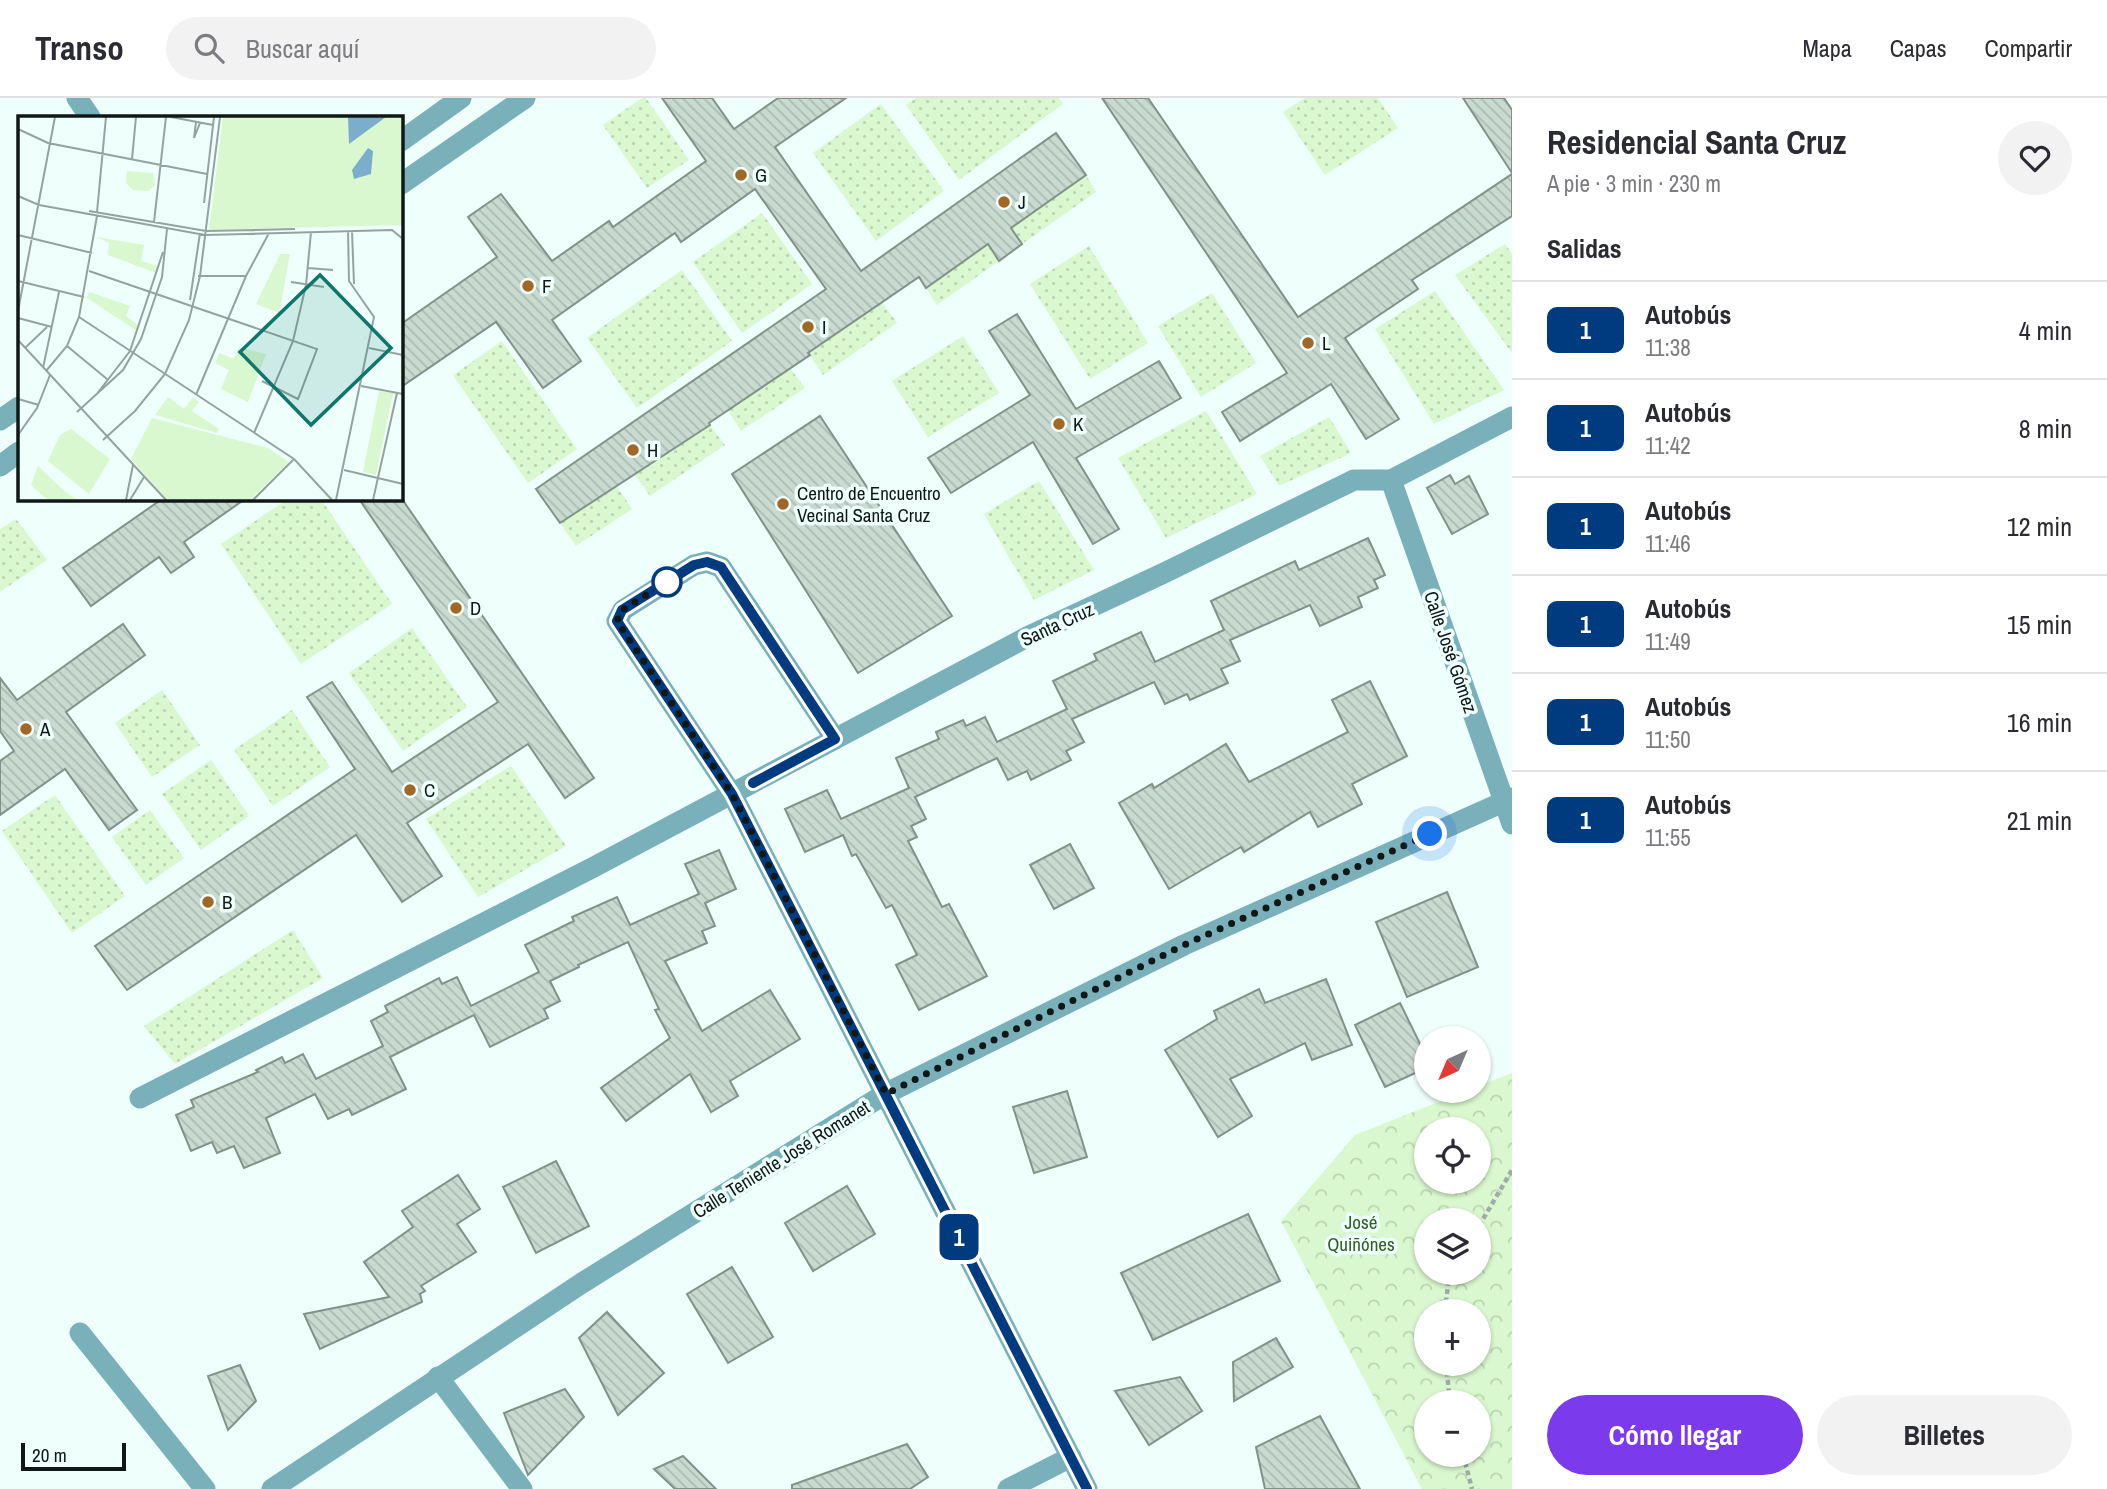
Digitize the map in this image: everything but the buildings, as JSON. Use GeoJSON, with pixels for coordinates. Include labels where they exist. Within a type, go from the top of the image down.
{"type":"FeatureCollection","features":[{"type":"Feature","properties":{"kind":"street"},"geometry":{"type":"LineString","coordinates":[[77,98],[89,116]]}},
{"type":"Feature","properties":{"kind":"street"},"geometry":{"type":"LineString","coordinates":[[402,140],[461,98]]}},
{"type":"Feature","properties":{"kind":"street"},"geometry":{"type":"LineString","coordinates":[[402,183],[525,98]]}},
{"type":"Feature","properties":{"kind":"street"},"geometry":{"type":"LineString","coordinates":[[0,420],[18,408]]}},
{"type":"Feature","properties":{"kind":"street"},"geometry":{"type":"LineString","coordinates":[[1391,480],[1512,417]]}},
{"type":"Feature","properties":{"kind":"street"},"geometry":{"type":"LineString","coordinates":[[0,466],[18,453]]}},
{"type":"Feature","properties":{"kind":"street","name":"Santa Cruz"},"geometry":{"type":"LineString","coordinates":[[140,1098],[732,794],[1027,637],[1354,480],[1391,480]]}},
{"type":"Feature","properties":{"kind":"street","name":"Calle José Gómez"},"geometry":{"type":"LineString","coordinates":[[1391,480],[1508,800],[1512,824]]}},
{"type":"Feature","properties":{"kind":"street"},"geometry":{"type":"LineString","coordinates":[[835,739],[721,567],[707,562],[694,565],[622,610],[617,621],[732,794],[1087,1489]]}},
{"type":"Feature","properties":{"kind":"street","name":"Calle Teniente José Romanet"},"geometry":{"type":"LineString","coordinates":[[272,1489],[582,1283],[886,1094],[1184,945],[1508,800]]}},
{"type":"Feature","properties":{"kind":"street"},"geometry":{"type":"LineString","coordinates":[[80,1333],[205,1489]]}},
{"type":"Feature","properties":{"kind":"street"},"geometry":{"type":"LineString","coordinates":[[438,1377],[522,1489]]}},
{"type":"Feature","properties":{"kind":"street"},"geometry":{"type":"LineString","coordinates":[[1008,1489],[1071,1457]]}},
{"type":"Feature","properties":{"kind":"path"},"geometry":{"type":"LineString","coordinates":[[1490,1208],[1512,1170]]}},
{"type":"Feature","properties":{"kind":"path"},"geometry":{"type":"LineString","coordinates":[[1467,1467],[1472,1489]]}},
{"type":"Feature","properties":{"kind":"green space"},"geometry":{"type":"Polygon","coordinates":[[[642,98],[646,98],[689,160],[647,188],[603,125],[642,98]]]}},
{"type":"Feature","properties":{"kind":"green space"},"geometry":{"type":"Polygon","coordinates":[[[916,98],[1059,98],[1063,104],[959,180],[906,105],[916,98]]]}},
{"type":"Feature","properties":{"kind":"green space"},"geometry":{"type":"Polygon","coordinates":[[[1305,98],[1378,98],[1398,128],[1325,175],[1283,112],[1305,98]]]}},
{"type":"Feature","properties":{"kind":"green space"},"geometry":{"type":"Polygon","coordinates":[[[881,104],[944,191],[876,241],[813,153],[881,104]]]}},
{"type":"Feature","properties":{"kind":"green space"},"geometry":{"type":"Polygon","coordinates":[[[1086,175],[1096,192],[1022,244],[1011,228],[1086,175]]]}},
{"type":"Feature","properties":{"kind":"green space"},"geometry":{"type":"Polygon","coordinates":[[[762,213],[812,284],[742,333],[693,262],[762,213]]]}},
{"type":"Feature","properties":{"kind":"green space"},"geometry":{"type":"Polygon","coordinates":[[[988,244],[999,261],[937,305],[926,288],[988,244]]]}},
{"type":"Feature","properties":{"kind":"green space"},"geometry":{"type":"Polygon","coordinates":[[[1505,244],[1512,254],[1512,353],[1455,275],[1505,244]]]}},
{"type":"Feature","properties":{"kind":"green space"},"geometry":{"type":"Polygon","coordinates":[[[1089,246],[1148,343],[1090,379],[1030,284],[1089,246]]]}},
{"type":"Feature","properties":{"kind":"green space"},"geometry":{"type":"Polygon","coordinates":[[[682,270],[732,341],[637,408],[587,338],[682,270]]]}},
{"type":"Feature","properties":{"kind":"green space"},"geometry":{"type":"Polygon","coordinates":[[[1435,291],[1504,390],[1434,424],[1375,329],[1435,291]]]}},
{"type":"Feature","properties":{"kind":"green space"},"geometry":{"type":"Polygon","coordinates":[[[1212,293],[1256,363],[1201,397],[1158,326],[1212,293]]]}},
{"type":"Feature","properties":{"kind":"green space"},"geometry":{"type":"Polygon","coordinates":[[[882,302],[897,323],[823,375],[808,353],[882,302]]]}},
{"type":"Feature","properties":{"kind":"green space"},"geometry":{"type":"Polygon","coordinates":[[[963,336],[999,393],[928,437],[892,381],[963,336]]]}},
{"type":"Feature","properties":{"kind":"green space"},"geometry":{"type":"Polygon","coordinates":[[[502,341],[577,449],[528,483],[453,375],[502,341]]]}},
{"type":"Feature","properties":{"kind":"green space"},"geometry":{"type":"Polygon","coordinates":[[[790,368],[805,388],[741,431],[728,410],[790,368]]]}},
{"type":"Feature","properties":{"kind":"green space"},"geometry":{"type":"Polygon","coordinates":[[[1206,411],[1257,494],[1166,538],[1118,458],[1206,411]]]}},
{"type":"Feature","properties":{"kind":"green space"},"geometry":{"type":"Polygon","coordinates":[[[1329,417],[1351,453],[1279,486],[1260,456],[1329,417]]]}},
{"type":"Feature","properties":{"kind":"green space"},"geometry":{"type":"Polygon","coordinates":[[[710,425],[725,445],[650,496],[635,475],[710,425]]]}},
{"type":"Feature","properties":{"kind":"green space"},"geometry":{"type":"Polygon","coordinates":[[[1039,481],[1094,570],[1034,600],[984,514],[1039,481]]]}},
{"type":"Feature","properties":{"kind":"green space"},"geometry":{"type":"Polygon","coordinates":[[[616,485],[632,509],[576,546],[560,523],[616,485]]]}},
{"type":"Feature","properties":{"kind":"green space"},"geometry":{"type":"Polygon","coordinates":[[[287,500],[322,500],[392,604],[301,664],[221,544],[287,500]]]}},
{"type":"Feature","properties":{"kind":"green space"},"geometry":{"type":"Polygon","coordinates":[[[16,519],[47,560],[0,592],[0,529],[16,519]]]}},
{"type":"Feature","properties":{"kind":"green space"},"geometry":{"type":"Polygon","coordinates":[[[412,628],[467,707],[403,751],[349,673],[412,628]]]}},
{"type":"Feature","properties":{"kind":"green space"},"geometry":{"type":"Polygon","coordinates":[[[162,690],[200,745],[152,777],[115,723],[162,690]]]}},
{"type":"Feature","properties":{"kind":"green space"},"geometry":{"type":"Polygon","coordinates":[[[292,710],[330,767],[273,806],[234,750],[292,710]]]}},
{"type":"Feature","properties":{"kind":"green space"},"geometry":{"type":"Polygon","coordinates":[[[211,760],[249,816],[201,850],[162,794],[211,760]]]}},
{"type":"Feature","properties":{"kind":"green space"},"geometry":{"type":"Polygon","coordinates":[[[511,766],[566,846],[478,897],[426,819],[511,766]]]}},
{"type":"Feature","properties":{"kind":"green space"},"geometry":{"type":"Polygon","coordinates":[[[55,795],[125,896],[72,933],[2,831],[55,795]]]}},
{"type":"Feature","properties":{"kind":"green space"},"geometry":{"type":"Polygon","coordinates":[[[150,810],[184,858],[146,885],[112,837],[150,810]]]}},
{"type":"Feature","properties":{"kind":"green space"},"geometry":{"type":"Polygon","coordinates":[[[293,930],[323,978],[175,1064],[144,1026],[293,930]]]}},
{"type":"Feature","properties":{"kind":"green space","name":"José Quiñónes"},"geometry":{"type":"Polygon","coordinates":[[[1512,1073],[1512,1489],[1422,1489],[1281,1221],[1355,1135],[1436,1103],[1491,1103],[1491,1081],[1512,1073]]]}},
{"type":"Feature","properties":{"kind":"bus line","name":"1"},"geometry":{"type":"LineString","coordinates":[[753,783],[835,739],[721,567],[707,562],[694,565],[622,610],[617,621],[732,794],[1087,1489]]}},
{"type":"Feature","properties":{"kind":"place","name":"G"},"geometry":{"type":"Point","coordinates":[741,175]}},
{"type":"Feature","properties":{"kind":"place","name":"J"},"geometry":{"type":"Point","coordinates":[1004,202]}},
{"type":"Feature","properties":{"kind":"place","name":"F"},"geometry":{"type":"Point","coordinates":[528,286]}},
{"type":"Feature","properties":{"kind":"place","name":"I"},"geometry":{"type":"Point","coordinates":[808,327]}},
{"type":"Feature","properties":{"kind":"place","name":"L"},"geometry":{"type":"Point","coordinates":[1308,343]}},
{"type":"Feature","properties":{"kind":"place","name":"K"},"geometry":{"type":"Point","coordinates":[1059,424]}},
{"type":"Feature","properties":{"kind":"place","name":"H"},"geometry":{"type":"Point","coordinates":[633,450]}},
{"type":"Feature","properties":{"kind":"place","name":"Centro de Encuentro Vecinal Santa Cruz"},"geometry":{"type":"Point","coordinates":[783,504]}},
{"type":"Feature","properties":{"kind":"place","name":"D"},"geometry":{"type":"Point","coordinates":[456,608]}},
{"type":"Feature","properties":{"kind":"place","name":"A"},"geometry":{"type":"Point","coordinates":[26,729]}},
{"type":"Feature","properties":{"kind":"place","name":"C"},"geometry":{"type":"Point","coordinates":[410,790]}},
{"type":"Feature","properties":{"kind":"place","name":"B"},"geometry":{"type":"Point","coordinates":[208,902]}},
{"type":"Feature","properties":{"kind":"route"},"geometry":{"type":"LineString","coordinates":[[667,582],[622,610],[617,621],[732,794],[886,1094],[1184,945],[1430,834]]}}]}
